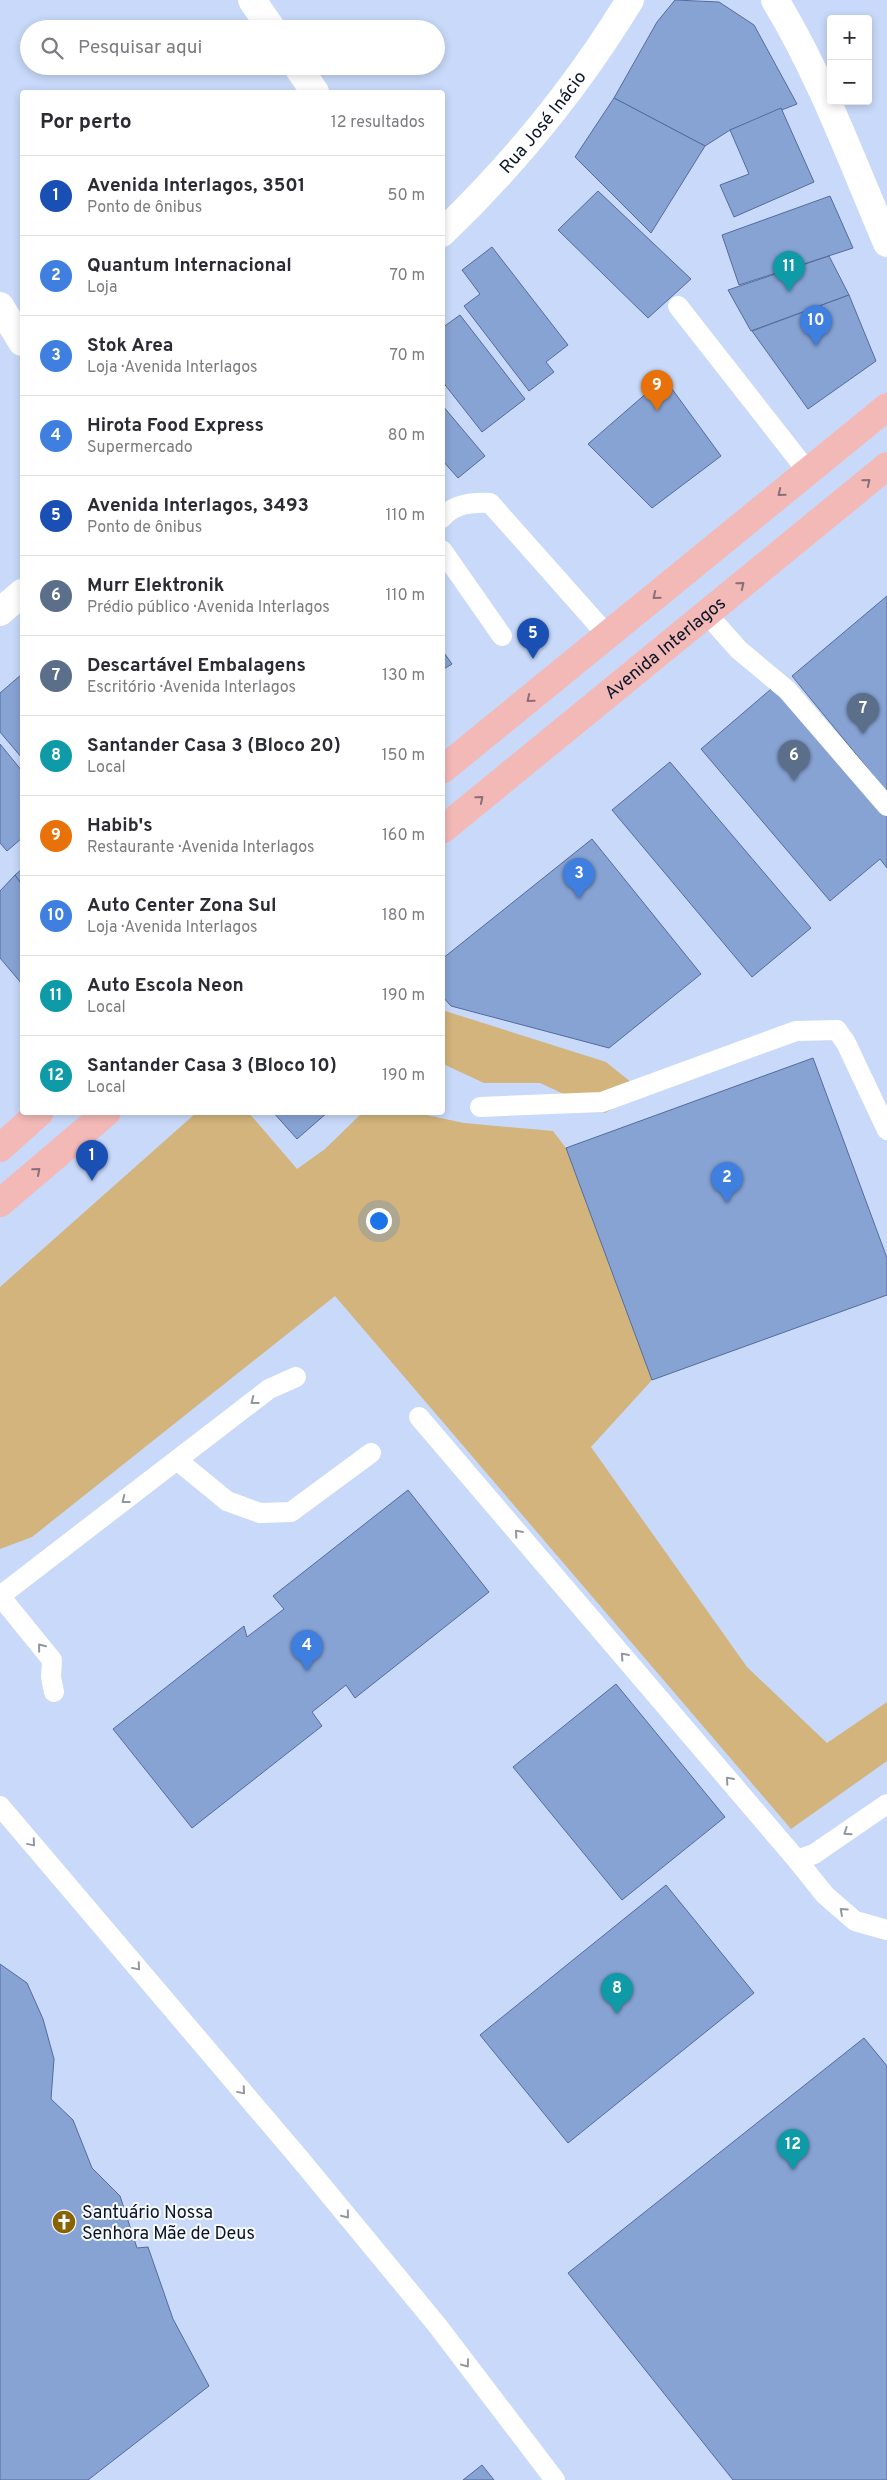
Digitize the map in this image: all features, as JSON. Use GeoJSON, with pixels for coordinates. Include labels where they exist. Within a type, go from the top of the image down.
{"type":"FeatureCollection","features":[{"type":"Feature","properties":{"kind":"main road"},"geometry":{"type":"LineString","coordinates":[[445,768],[887,407]]}},
{"type":"Feature","properties":{"kind":"main road","name":"Avenida Interlagos"},"geometry":{"type":"LineString","coordinates":[[445,828],[887,466]]}},
{"type":"Feature","properties":{"kind":"main road"},"geometry":{"type":"LineString","coordinates":[[0,1148],[37,1115]]}},
{"type":"Feature","properties":{"kind":"main road"},"geometry":{"type":"LineString","coordinates":[[0,1203],[103,1115]]}},
{"type":"Feature","properties":{"kind":"street"},"geometry":{"type":"LineString","coordinates":[[252,0],[266,20]]}},
{"type":"Feature","properties":{"kind":"street","name":"Rua José Inácio"},"geometry":{"type":"LineString","coordinates":[[445,230],[519,155],[594,56],[630,0]]}},
{"type":"Feature","properties":{"kind":"street"},"geometry":{"type":"LineString","coordinates":[[775,0],[794,32],[832,110],[887,243]]}},
{"type":"Feature","properties":{"kind":"street"},"geometry":{"type":"LineString","coordinates":[[303,75],[314,90]]}},
{"type":"Feature","properties":{"kind":"street"},"geometry":{"type":"LineString","coordinates":[[0,306],[20,339]]}},
{"type":"Feature","properties":{"kind":"street"},"geometry":{"type":"LineString","coordinates":[[0,612],[20,595]]}},
{"type":"Feature","properties":{"kind":"lane"},"geometry":{"type":"LineString","coordinates":[[678,306],[808,472]]}},
{"type":"Feature","properties":{"kind":"lane"},"geometry":{"type":"LineString","coordinates":[[445,514],[448,511],[473,502],[490,503],[608,636]]}},
{"type":"Feature","properties":{"kind":"lane"},"geometry":{"type":"LineString","coordinates":[[445,554],[502,636]]}},
{"type":"Feature","properties":{"kind":"lane"},"geometry":{"type":"LineString","coordinates":[[706,613],[739,650],[787,690],[887,806]]}},
{"type":"Feature","properties":{"kind":"lane"},"geometry":{"type":"LineString","coordinates":[[480,1107],[602,1102],[796,1031],[837,1030],[846,1043],[887,1130]]}},
{"type":"Feature","properties":{"kind":"lane"},"geometry":{"type":"LineString","coordinates":[[54,1692],[51,1677],[52,1660],[0,1596],[269,1389],[296,1377]]}},
{"type":"Feature","properties":{"kind":"lane"},"geometry":{"type":"LineString","coordinates":[[418,1417],[825,1895],[855,1921],[887,1930]]}},
{"type":"Feature","properties":{"kind":"lane"},"geometry":{"type":"LineString","coordinates":[[177,1460],[227,1500],[260,1513],[291,1512],[371,1453]]}},
{"type":"Feature","properties":{"kind":"lane"},"geometry":{"type":"LineString","coordinates":[[797,1860],[814,1854],[887,1804]]}},
{"type":"Feature","properties":{"kind":"lane"},"geometry":{"type":"LineString","coordinates":[[0,1806],[437,2325],[555,2480]]}},
{"type":"Feature","properties":{"kind":"shaded area"},"geometry":{"type":"Polygon","coordinates":[[[445,1011],[606,1062],[642,1091],[605,1113],[540,1083],[484,1083],[445,1065],[445,1011]]]}},
{"type":"Feature","properties":{"kind":"shaded area"},"geometry":{"type":"Polygon","coordinates":[[[194,1115],[251,1115],[297,1169],[325,1149],[360,1115],[426,1115],[464,1123],[553,1131],[566,1148],[652,1380],[591,1447],[747,1667],[827,1743],[887,1702],[887,1761],[791,1829],[335,1296],[32,1537],[0,1549],[0,1287],[194,1115]]]}},
{"type":"Feature","properties":{"kind":"building"},"geometry":{"type":"Polygon","coordinates":[[[675,0],[719,2],[754,25],[797,104],[730,130],[705,146],[614,98],[657,22],[675,0]]]}},
{"type":"Feature","properties":{"kind":"building"},"geometry":{"type":"Polygon","coordinates":[[[614,98],[705,146],[651,233],[575,157],[614,98]]]}},
{"type":"Feature","properties":{"kind":"building"},"geometry":{"type":"Polygon","coordinates":[[[781,108],[814,182],[734,217],[720,185],[749,174],[730,130],[781,108]]]}},
{"type":"Feature","properties":{"kind":"building"},"geometry":{"type":"Polygon","coordinates":[[[598,191],[691,279],[648,318],[558,230],[598,191]]]}},
{"type":"Feature","properties":{"kind":"building"},"geometry":{"type":"Polygon","coordinates":[[[830,196],[853,248],[739,285],[722,235],[830,196]]]}},
{"type":"Feature","properties":{"kind":"building"},"geometry":{"type":"Polygon","coordinates":[[[492,247],[568,345],[546,362],[554,372],[529,391],[464,306],[480,294],[462,270],[492,247]]]}},
{"type":"Feature","properties":{"kind":"building"},"geometry":{"type":"Polygon","coordinates":[[[829,256],[849,295],[751,331],[728,290],[829,256]]]}},
{"type":"Feature","properties":{"kind":"building"},"geometry":{"type":"Polygon","coordinates":[[[849,295],[876,361],[808,409],[752,331],[849,295]]]}},
{"type":"Feature","properties":{"kind":"building"},"geometry":{"type":"Polygon","coordinates":[[[460,315],[525,399],[482,432],[445,385],[445,326],[460,315]]]}},
{"type":"Feature","properties":{"kind":"building"},"geometry":{"type":"Polygon","coordinates":[[[664,378],[721,456],[652,508],[588,444],[664,378]]]}},
{"type":"Feature","properties":{"kind":"building"},"geometry":{"type":"Polygon","coordinates":[[[445,409],[485,456],[458,478],[445,463],[445,409]]]}},
{"type":"Feature","properties":{"kind":"building"},"geometry":{"type":"Polygon","coordinates":[[[887,596],[887,792],[792,676],[887,596]]]}},
{"type":"Feature","properties":{"kind":"building"},"geometry":{"type":"Polygon","coordinates":[[[445,654],[452,664],[445,668],[445,654]]]}},
{"type":"Feature","properties":{"kind":"building"},"geometry":{"type":"Polygon","coordinates":[[[20,676],[20,756],[0,732],[0,693],[20,676]]]}},
{"type":"Feature","properties":{"kind":"building"},"geometry":{"type":"Polygon","coordinates":[[[777,684],[887,814],[887,868],[880,859],[830,901],[701,749],[777,684]]]}},
{"type":"Feature","properties":{"kind":"building"},"geometry":{"type":"Polygon","coordinates":[[[0,744],[20,769],[20,840],[7,851],[0,843],[0,744]]]}},
{"type":"Feature","properties":{"kind":"building"},"geometry":{"type":"Polygon","coordinates":[[[670,762],[811,928],[752,977],[612,810],[670,762]]]}},
{"type":"Feature","properties":{"kind":"building"},"geometry":{"type":"Polygon","coordinates":[[[592,839],[701,974],[609,1048],[451,1006],[445,999],[445,957],[592,839]]]}},
{"type":"Feature","properties":{"kind":"building"},"geometry":{"type":"Polygon","coordinates":[[[20,871],[20,882],[15,875],[20,871]]]}},
{"type":"Feature","properties":{"kind":"building"},"geometry":{"type":"Polygon","coordinates":[[[15,875],[20,882],[20,982],[0,958],[0,891],[15,875]]]}},
{"type":"Feature","properties":{"kind":"building"},"geometry":{"type":"Polygon","coordinates":[[[813,1058],[887,1258],[887,1295],[652,1380],[566,1148],[813,1058]]]}},
{"type":"Feature","properties":{"kind":"building"},"geometry":{"type":"Polygon","coordinates":[[[276,1115],[325,1115],[297,1139],[276,1115]]]}},
{"type":"Feature","properties":{"kind":"building"},"geometry":{"type":"Polygon","coordinates":[[[408,1490],[489,1592],[355,1698],[346,1685],[312,1712],[322,1726],[192,1828],[113,1729],[244,1626],[247,1637],[284,1609],[273,1596],[408,1490]]]}},
{"type":"Feature","properties":{"kind":"building"},"geometry":{"type":"Polygon","coordinates":[[[616,1684],[725,1817],[622,1900],[513,1767],[616,1684]]]}},
{"type":"Feature","properties":{"kind":"building"},"geometry":{"type":"Polygon","coordinates":[[[666,1885],[754,1993],[568,2143],[480,2035],[666,1885]]]}},
{"type":"Feature","properties":{"kind":"building","name":"Santuário Nossa Senhora Mãe de Deus"},"geometry":{"type":"Polygon","coordinates":[[[0,1964],[27,1983],[43,2019],[54,2059],[51,2099],[73,2120],[92,2168],[120,2196],[137,2248],[148,2247],[173,2319],[209,2386],[88,2480],[0,2480],[0,1964]]]}},
{"type":"Feature","properties":{"kind":"building"},"geometry":{"type":"Polygon","coordinates":[[[864,2038],[887,2066],[887,2480],[733,2480],[568,2273],[864,2038]]]}},
{"type":"Feature","properties":{"kind":"building"},"geometry":{"type":"Polygon","coordinates":[[[482,2465],[494,2480],[463,2480],[482,2465]]]}},
{"type":"Feature","properties":{"kind":"place","name":"Auto Escola Neon"},"geometry":{"type":"Point","coordinates":[789,292]}},
{"type":"Feature","properties":{"kind":"place","name":"Auto Center Zona Sul"},"geometry":{"type":"Point","coordinates":[816,346]}},
{"type":"Feature","properties":{"kind":"place","name":"Habib's"},"geometry":{"type":"Point","coordinates":[657,411]}},
{"type":"Feature","properties":{"kind":"place","name":"Avenida Interlagos, 3493"},"geometry":{"type":"Point","coordinates":[533,659]}},
{"type":"Feature","properties":{"kind":"place","name":"Descartável Embalagens"},"geometry":{"type":"Point","coordinates":[863,734]}},
{"type":"Feature","properties":{"kind":"place","name":"Murr Elektronik"},"geometry":{"type":"Point","coordinates":[794,781]}},
{"type":"Feature","properties":{"kind":"place","name":"Stok Area"},"geometry":{"type":"Point","coordinates":[579,899]}},
{"type":"Feature","properties":{"kind":"place","name":"Avenida Interlagos, 3501"},"geometry":{"type":"Point","coordinates":[92,1181]}},
{"type":"Feature","properties":{"kind":"place","name":"Quantum Internacional"},"geometry":{"type":"Point","coordinates":[727,1203]}},
{"type":"Feature","properties":{"kind":"place","name":"Hirota Food Express"},"geometry":{"type":"Point","coordinates":[307,1671]}},
{"type":"Feature","properties":{"kind":"place","name":"Santander Casa 3 (Bloco 20)"},"geometry":{"type":"Point","coordinates":[617,2014]}},
{"type":"Feature","properties":{"kind":"place","name":"Santander Casa 3 (Bloco 10)"},"geometry":{"type":"Point","coordinates":[793,2170]}},
{"type":"Feature","properties":{"kind":"place","name":"Santuário Nossa Senhora Mãe de Deus"},"geometry":{"type":"Point","coordinates":[64,2222]}}]}
